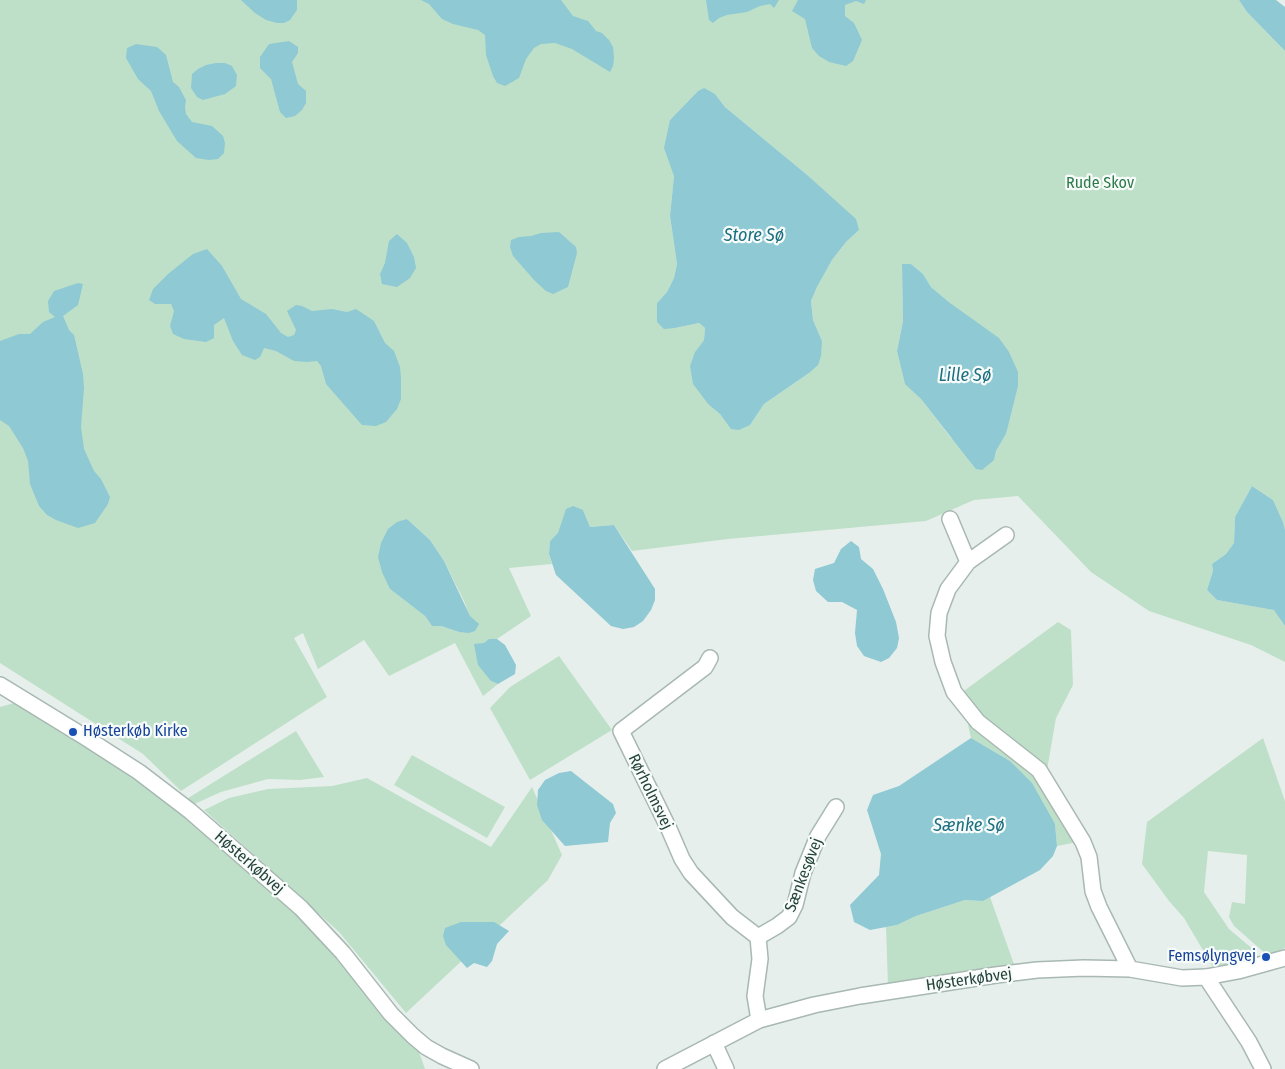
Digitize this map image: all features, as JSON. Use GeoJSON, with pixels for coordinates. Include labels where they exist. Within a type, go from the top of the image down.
{"type":"FeatureCollection","features":[{"type":"Feature","properties":{"kind":"street"},"geometry":{"type":"LineString","coordinates":[[950,519],[968,562]]}},
{"type":"Feature","properties":{"kind":"street"},"geometry":{"type":"LineString","coordinates":[[1006,535],[968,562],[948,589],[939,613],[937,636],[943,662],[954,692],[978,722],[1040,770],[1083,842],[1098,907],[1130,969]]}},
{"type":"Feature","properties":{"kind":"street","name":"Rørholmsvej"},"geometry":{"type":"LineString","coordinates":[[710,658],[705,667],[621,731],[682,859],[691,873],[732,917],[758,937]]}},
{"type":"Feature","properties":{"kind":"street","name":"Høsterkøbvej"},"geometry":{"type":"LineString","coordinates":[[0,685],[138,772],[190,811],[302,908],[344,953],[390,1014],[413,1036],[426,1047],[442,1056],[472,1069]]}},
{"type":"Feature","properties":{"kind":"street","name":"Sænkesøvej"},"geometry":{"type":"LineString","coordinates":[[758,937],[778,926],[789,917],[795,906],[803,873],[818,836],[836,807]]}},
{"type":"Feature","properties":{"kind":"street"},"geometry":{"type":"LineString","coordinates":[[758,937],[760,959],[755,996],[759,1020]]}},
{"type":"Feature","properties":{"kind":"street","name":"Høsterkøbvej"},"geometry":{"type":"LineString","coordinates":[[665,1069],[759,1020],[851,998],[1037,970],[1130,969],[1182,978],[1206,977],[1238,971],[1285,958]]}},
{"type":"Feature","properties":{"kind":"street"},"geometry":{"type":"LineString","coordinates":[[1206,977],[1249,1042],[1263,1069]]}},
{"type":"Feature","properties":{"kind":"street"},"geometry":{"type":"LineString","coordinates":[[714,1043],[726,1069]]}},
{"type":"Feature","properties":{"kind":"green space","name":"Rude Skov"},"geometry":{"type":"Polygon","coordinates":[[[0,0],[1239,0],[1247,12],[1285,51],[1285,530],[1273,500],[1252,486],[1235,517],[1234,543],[1226,554],[1212,564],[1213,571],[1207,590],[1217,600],[1275,610],[1285,626],[1285,662],[1251,645],[1149,611],[1091,572],[1018,496],[974,500],[926,521],[728,539],[632,551],[614,525],[590,527],[583,510],[550,541],[549,554],[552,564],[509,568],[531,616],[497,639],[489,639],[491,681],[498,684],[483,696],[455,643],[389,676],[364,640],[318,669],[303,633],[294,638],[327,697],[181,791],[143,754],[0,663],[0,0]],[[698,91],[670,120],[674,176],[670,216],[677,264],[674,278],[667,292],[657,303],[675,328],[699,323],[705,328],[704,340],[695,352],[709,405],[720,414],[731,428],[750,425],[764,404],[809,373],[822,341],[813,320],[811,301],[832,260],[846,242],[859,230],[806,174],[725,107],[715,94],[698,91]],[[902,264],[903,321],[897,351],[905,383],[921,399],[951,438],[994,460],[996,451],[1006,434],[1011,410],[950,303],[931,287],[923,274],[911,264],[902,264]],[[407,519],[390,589],[425,616],[432,626],[441,626],[459,632],[470,617],[444,561],[430,540],[407,519]]]}},
{"type":"Feature","properties":{"kind":"green space"},"geometry":{"type":"Polygon","coordinates":[[[1058,622],[1071,630],[1073,685],[1056,718],[1047,770],[1078,842],[1057,846],[1055,824],[1010,761],[971,738],[961,693],[1058,622]]]}},
{"type":"Feature","properties":{"kind":"green space"},"geometry":{"type":"Polygon","coordinates":[[[559,656],[612,730],[530,780],[490,708],[510,687],[559,656]]]}},
{"type":"Feature","properties":{"kind":"green space"},"geometry":{"type":"Polygon","coordinates":[[[21,701],[118,767],[206,834],[253,874],[298,916],[419,1052],[425,1069],[0,1069],[0,707],[21,701]]]}},
{"type":"Feature","properties":{"kind":"green space"},"geometry":{"type":"Polygon","coordinates":[[[296,731],[324,777],[300,780],[268,779],[221,792],[190,806],[185,800],[296,731]]]}},
{"type":"Feature","properties":{"kind":"green space"},"geometry":{"type":"Polygon","coordinates":[[[1263,738],[1285,801],[1285,948],[1267,955],[1234,926],[1229,917],[1232,902],[1245,904],[1247,855],[1208,851],[1204,892],[1229,929],[1254,950],[1260,960],[1214,969],[1184,918],[1142,864],[1147,822],[1263,738]]]}},
{"type":"Feature","properties":{"kind":"green space"},"geometry":{"type":"Polygon","coordinates":[[[412,755],[505,807],[487,838],[394,785],[412,755]]]}},
{"type":"Feature","properties":{"kind":"green space"},"geometry":{"type":"Polygon","coordinates":[[[367,778],[491,847],[532,787],[562,855],[548,880],[406,1013],[339,932],[204,810],[229,798],[268,789],[332,786],[367,778]]]}},
{"type":"Feature","properties":{"kind":"green space"},"geometry":{"type":"Polygon","coordinates":[[[990,897],[1015,967],[888,986],[886,927],[897,925],[916,916],[965,900],[983,901],[990,897]]]}},
{"type":"Feature","properties":{"kind":"water"},"geometry":{"type":"Polygon","coordinates":[[[241,0],[297,0],[297,10],[290,20],[284,23],[277,23],[266,20],[255,13],[241,0]]]}},
{"type":"Feature","properties":{"kind":"water"},"geometry":{"type":"Polygon","coordinates":[[[421,0],[561,0],[573,16],[588,21],[596,31],[602,33],[609,40],[613,47],[613,66],[610,72],[572,49],[555,43],[541,44],[534,48],[526,59],[519,78],[505,86],[497,83],[493,76],[486,55],[485,35],[478,30],[453,24],[442,19],[429,4],[421,0]]]}},
{"type":"Feature","properties":{"kind":"water"},"geometry":{"type":"Polygon","coordinates":[[[706,0],[779,0],[774,8],[770,4],[760,6],[747,12],[727,15],[713,23],[709,20],[706,0]]]}},
{"type":"Feature","properties":{"kind":"water"},"geometry":{"type":"Polygon","coordinates":[[[798,0],[866,0],[864,4],[856,1],[845,5],[845,16],[854,23],[862,40],[853,61],[846,66],[829,62],[819,56],[812,48],[805,19],[792,11],[798,0]]]}},
{"type":"Feature","properties":{"kind":"water"},"geometry":{"type":"Polygon","coordinates":[[[1239,0],[1276,0],[1285,7],[1285,51],[1247,12],[1239,0]]]}},
{"type":"Feature","properties":{"kind":"water"},"geometry":{"type":"Polygon","coordinates":[[[289,41],[298,47],[298,53],[292,62],[298,84],[306,91],[306,103],[295,116],[286,118],[280,112],[271,79],[260,68],[260,57],[269,44],[289,41]]]}},
{"type":"Feature","properties":{"kind":"water"},"geometry":{"type":"Polygon","coordinates":[[[136,44],[157,47],[166,55],[173,82],[179,87],[186,100],[186,114],[192,122],[212,126],[223,136],[225,143],[224,153],[218,159],[196,158],[177,141],[159,111],[151,91],[138,79],[126,58],[127,48],[136,44]]]}},
{"type":"Feature","properties":{"kind":"water"},"geometry":{"type":"Polygon","coordinates":[[[225,63],[232,66],[237,75],[236,86],[225,94],[203,100],[197,97],[191,88],[192,74],[206,65],[225,63]]]}},
{"type":"Feature","properties":{"kind":"water","name":"Store Sø"},"geometry":{"type":"Polygon","coordinates":[[[704,88],[715,94],[725,107],[806,174],[856,219],[859,230],[846,242],[832,260],[811,301],[813,320],[822,341],[818,365],[764,404],[750,425],[739,430],[731,429],[693,384],[690,366],[695,352],[704,340],[705,328],[699,323],[664,329],[657,322],[657,303],[667,292],[674,278],[677,264],[670,216],[674,176],[664,148],[670,120],[698,91],[704,88]]]}},
{"type":"Feature","properties":{"kind":"water"},"geometry":{"type":"Polygon","coordinates":[[[559,232],[576,247],[577,253],[568,287],[553,294],[546,291],[535,281],[513,256],[510,247],[511,240],[519,237],[559,232]]]}},
{"type":"Feature","properties":{"kind":"water"},"geometry":{"type":"Polygon","coordinates":[[[397,234],[407,243],[414,257],[416,268],[410,278],[397,287],[382,284],[380,274],[385,263],[389,241],[397,234]]]}},
{"type":"Feature","properties":{"kind":"water"},"geometry":{"type":"Polygon","coordinates":[[[207,249],[222,266],[241,299],[266,314],[281,333],[288,337],[294,335],[296,330],[287,311],[296,305],[312,311],[332,309],[347,312],[356,309],[374,321],[385,343],[394,351],[400,367],[401,399],[397,409],[386,422],[376,426],[362,425],[326,384],[321,366],[317,361],[294,361],[276,351],[264,348],[260,357],[255,360],[242,355],[233,341],[224,318],[214,325],[214,338],[206,342],[184,339],[173,334],[170,326],[174,311],[171,304],[155,304],[149,300],[153,289],[193,254],[207,249]]]}},
{"type":"Feature","properties":{"kind":"water","name":"Lille Sø"},"geometry":{"type":"Polygon","coordinates":[[[902,264],[911,264],[923,274],[931,287],[950,303],[999,338],[1009,352],[1018,372],[1018,386],[1006,434],[996,451],[994,460],[982,470],[976,469],[921,399],[905,384],[897,351],[903,321],[902,264]]]}},
{"type":"Feature","properties":{"kind":"water"},"geometry":{"type":"Polygon","coordinates":[[[78,283],[83,284],[78,305],[63,316],[69,330],[74,335],[83,374],[84,388],[81,427],[84,449],[94,471],[101,479],[110,497],[108,504],[95,523],[78,528],[47,515],[39,506],[30,484],[28,461],[23,448],[9,426],[0,420],[0,341],[19,334],[30,334],[43,322],[55,317],[49,312],[48,301],[54,291],[78,283]]]}},
{"type":"Feature","properties":{"kind":"water"},"geometry":{"type":"Polygon","coordinates":[[[1252,486],[1273,500],[1285,530],[1285,626],[1274,610],[1217,600],[1207,590],[1213,571],[1212,564],[1226,554],[1234,543],[1235,517],[1252,486]]]}},
{"type":"Feature","properties":{"kind":"water"},"geometry":{"type":"Polygon","coordinates":[[[573,506],[583,510],[590,527],[614,525],[655,589],[655,600],[651,610],[643,621],[634,627],[623,629],[611,626],[556,575],[549,554],[550,541],[558,533],[566,509],[573,506]]]}},
{"type":"Feature","properties":{"kind":"water"},"geometry":{"type":"Polygon","coordinates":[[[407,519],[430,540],[444,561],[470,616],[479,624],[475,631],[469,633],[459,632],[441,626],[432,626],[425,616],[390,589],[382,572],[378,557],[381,543],[388,529],[397,522],[407,519]]]}},
{"type":"Feature","properties":{"kind":"water"},"geometry":{"type":"Polygon","coordinates":[[[851,541],[859,547],[861,559],[873,569],[896,622],[899,638],[897,648],[889,658],[881,662],[864,656],[857,646],[855,633],[857,610],[842,602],[828,602],[816,591],[813,580],[815,569],[834,563],[841,549],[851,541]]]}},
{"type":"Feature","properties":{"kind":"water"},"geometry":{"type":"Polygon","coordinates":[[[489,639],[497,639],[505,645],[516,665],[515,674],[498,684],[491,681],[478,665],[474,644],[484,643],[489,639]]]}},
{"type":"Feature","properties":{"kind":"water","name":"Sænke Sø"},"geometry":{"type":"Polygon","coordinates":[[[971,738],[1010,761],[1032,783],[1055,824],[1057,846],[1053,856],[1040,870],[983,901],[965,900],[916,916],[897,925],[870,930],[854,922],[850,905],[879,875],[881,854],[867,810],[873,795],[899,786],[971,738]]]}},
{"type":"Feature","properties":{"kind":"water"},"geometry":{"type":"Polygon","coordinates":[[[571,771],[613,804],[616,813],[610,823],[608,842],[565,846],[542,820],[537,805],[538,790],[545,780],[559,773],[571,771]]]}},
{"type":"Feature","properties":{"kind":"water"},"geometry":{"type":"Polygon","coordinates":[[[461,922],[494,922],[509,931],[497,944],[492,961],[487,967],[474,963],[467,968],[446,945],[443,936],[445,928],[461,922]]]}},
{"type":"Feature","properties":{"kind":"place","name":"Høsterkøb Kirke"},"geometry":{"type":"Point","coordinates":[73,732]}},
{"type":"Feature","properties":{"kind":"place","name":"Femsølyngvej"},"geometry":{"type":"Point","coordinates":[1266,957]}}]}
